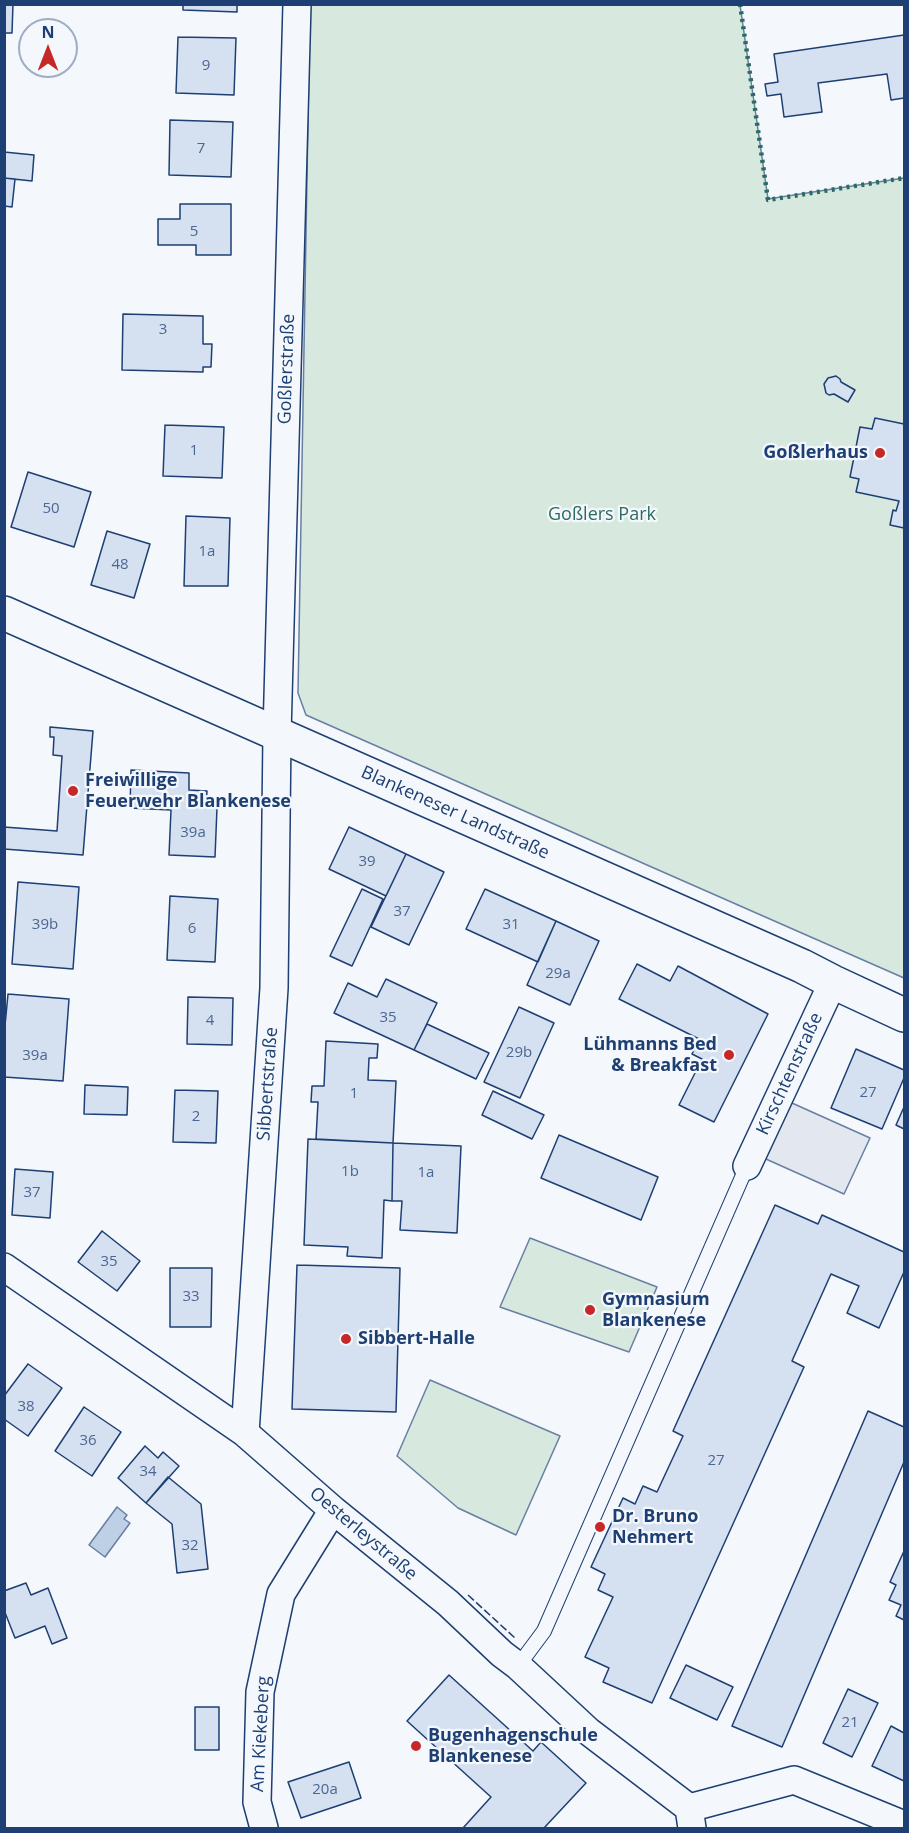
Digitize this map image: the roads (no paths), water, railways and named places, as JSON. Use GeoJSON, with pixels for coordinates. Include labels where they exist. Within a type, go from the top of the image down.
{"type":"FeatureCollection","features":[{"type":"Feature","properties":{"kind":"main road","name":"Blankeneser Landstraße"},"geometry":{"type":"LineString","coordinates":[[4,613],[802,966],[904,1015]]}},
{"type":"Feature","properties":{"kind":"street","name":"Goßlerstraße"},"geometry":{"type":"LineString","coordinates":[[277,734],[297,4]]}},
{"type":"Feature","properties":{"kind":"street","name":"Sibbertstraße"},"geometry":{"type":"LineString","coordinates":[[245,1433],[274,988],[277,734]]}},
{"type":"Feature","properties":{"kind":"street","name":"Kirschtenstraße"},"geometry":{"type":"LineString","coordinates":[[747,1166],[833,982]]}},
{"type":"Feature","properties":{"kind":"street","name":"Oesterleystraße"},"geometry":{"type":"LineString","coordinates":[[4,1267],[245,1433],[333,1510],[448,1603],[588,1731],[690,1818]]}},
{"type":"Feature","properties":{"kind":"street","name":"Am Kiekeberg"},"geometry":{"type":"LineString","coordinates":[[264,1828],[257,1802],[260,1692],[281,1594],[333,1510]]}},
{"type":"Feature","properties":{"kind":"street"},"geometry":{"type":"LineString","coordinates":[[690,1818],[794,1780],[904,1825]]}},
{"type":"Feature","properties":{"kind":"lane"},"geometry":{"type":"LineString","coordinates":[[518,1666],[544,1631],[747,1166]]}},
{"type":"Feature","properties":{"kind":"water"},"geometry":{"type":"Polygon","coordinates":[[[117,1507],[127,1515],[124,1519],[130,1523],[105,1557],[89,1545],[117,1507]]]}},
{"type":"Feature","properties":{"kind":"place","name":"Goßlerhaus"},"geometry":{"type":"Point","coordinates":[880,453]}},
{"type":"Feature","properties":{"kind":"place","name":"Freiwillige Feuerwehr Blankenese"},"geometry":{"type":"Point","coordinates":[73,791]}},
{"type":"Feature","properties":{"kind":"place","name":"Lühmanns Bed & Breakfast"},"geometry":{"type":"Point","coordinates":[729,1055]}},
{"type":"Feature","properties":{"kind":"place","name":"Gymnasium Blankenese"},"geometry":{"type":"Point","coordinates":[590,1310]}},
{"type":"Feature","properties":{"kind":"place","name":"Sibbert-Halle"},"geometry":{"type":"Point","coordinates":[346,1339]}},
{"type":"Feature","properties":{"kind":"place","name":"Dr. Bruno Nehmert"},"geometry":{"type":"Point","coordinates":[600,1527]}},
{"type":"Feature","properties":{"kind":"place","name":"Bugenhagenschule Blankenese"},"geometry":{"type":"Point","coordinates":[416,1746]}},
{"type":"Feature","properties":{"kind":"park label","name":"Goßlers Park"},"geometry":{"type":"Point","coordinates":[602,515]}}]}
